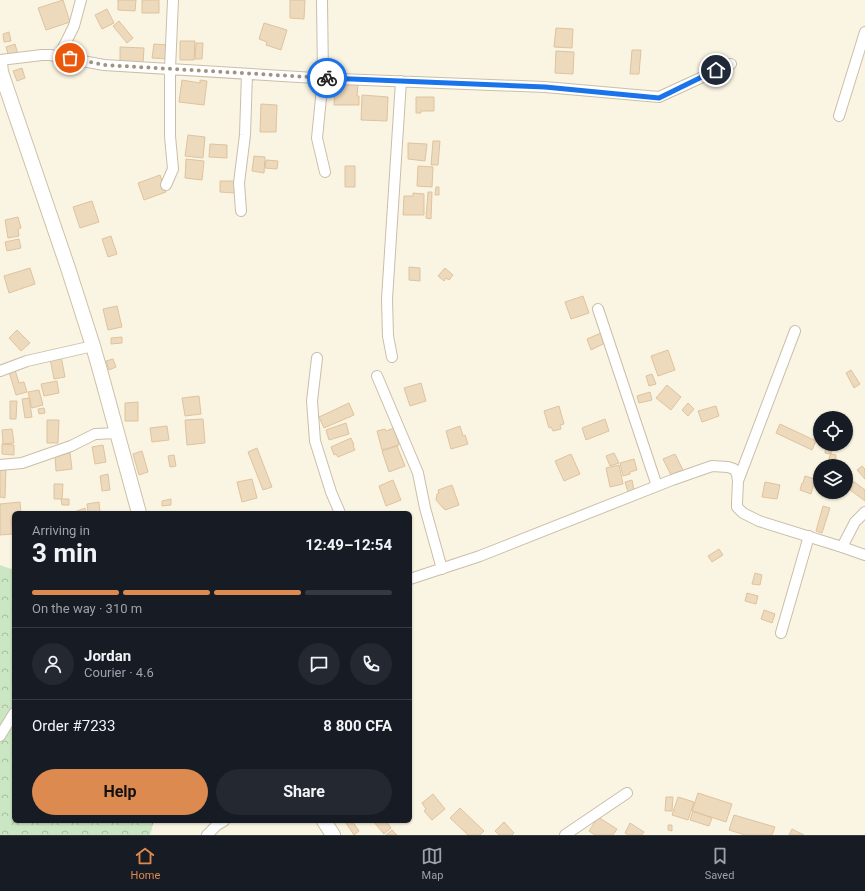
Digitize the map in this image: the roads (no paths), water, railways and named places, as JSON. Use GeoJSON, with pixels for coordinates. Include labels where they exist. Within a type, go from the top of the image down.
{"type":"FeatureCollection","features":[{"type":"Feature","properties":{"kind":"street"},"geometry":{"type":"LineString","coordinates":[[59,56],[74,26],[81,0]]}},
{"type":"Feature","properties":{"kind":"street"},"geometry":{"type":"LineString","coordinates":[[166,185],[173,169],[170,136],[170,69],[173,0]]}},
{"type":"Feature","properties":{"kind":"street"},"geometry":{"type":"LineString","coordinates":[[322,0],[323,78],[317,138],[325,172]]}},
{"type":"Feature","properties":{"kind":"street"},"geometry":{"type":"LineString","coordinates":[[839,116],[865,32]]}},
{"type":"Feature","properties":{"kind":"street"},"geometry":{"type":"LineString","coordinates":[[138,511],[93,346],[0,67],[42,55],[59,56],[104,65],[323,78],[545,87],[659,98],[731,64]]}},
{"type":"Feature","properties":{"kind":"street"},"geometry":{"type":"LineString","coordinates":[[241,211],[239,182],[245,136],[247,74]]}},
{"type":"Feature","properties":{"kind":"street"},"geometry":{"type":"LineString","coordinates":[[392,357],[388,336],[387,300],[401,81]]}},
{"type":"Feature","properties":{"kind":"street"},"geometry":{"type":"LineString","coordinates":[[598,309],[657,486]]}},
{"type":"Feature","properties":{"kind":"street"},"geometry":{"type":"LineString","coordinates":[[795,331],[738,481],[738,507],[743,513],[759,521],[842,546],[865,555]]}},
{"type":"Feature","properties":{"kind":"street"},"geometry":{"type":"LineString","coordinates":[[0,371],[27,361],[93,346]]}},
{"type":"Feature","properties":{"kind":"street"},"geometry":{"type":"LineString","coordinates":[[317,358],[312,402],[315,441],[331,492],[339,511]]}},
{"type":"Feature","properties":{"kind":"street"},"geometry":{"type":"LineString","coordinates":[[377,376],[418,472],[425,508],[442,569]]}},
{"type":"Feature","properties":{"kind":"street"},"geometry":{"type":"LineString","coordinates":[[0,465],[22,463],[71,446],[95,434],[117,433]]}},
{"type":"Feature","properties":{"kind":"street"},"geometry":{"type":"LineString","coordinates":[[412,578],[480,556],[657,486],[712,466],[728,466],[734,469],[738,481]]}},
{"type":"Feature","properties":{"kind":"street"},"geometry":{"type":"LineString","coordinates":[[842,546],[855,522],[865,512]]}},
{"type":"Feature","properties":{"kind":"street"},"geometry":{"type":"LineString","coordinates":[[781,633],[809,536]]}},
{"type":"Feature","properties":{"kind":"street"},"geometry":{"type":"LineString","coordinates":[[0,736],[12,716]]}},
{"type":"Feature","properties":{"kind":"street"},"geometry":{"type":"LineString","coordinates":[[568,834],[627,793]]}},
{"type":"Feature","properties":{"kind":"street"},"geometry":{"type":"LineString","coordinates":[[207,835],[220,823]]}},
{"type":"Feature","properties":{"kind":"street"},"geometry":{"type":"LineString","coordinates":[[325,823],[334,835]]}}]}
